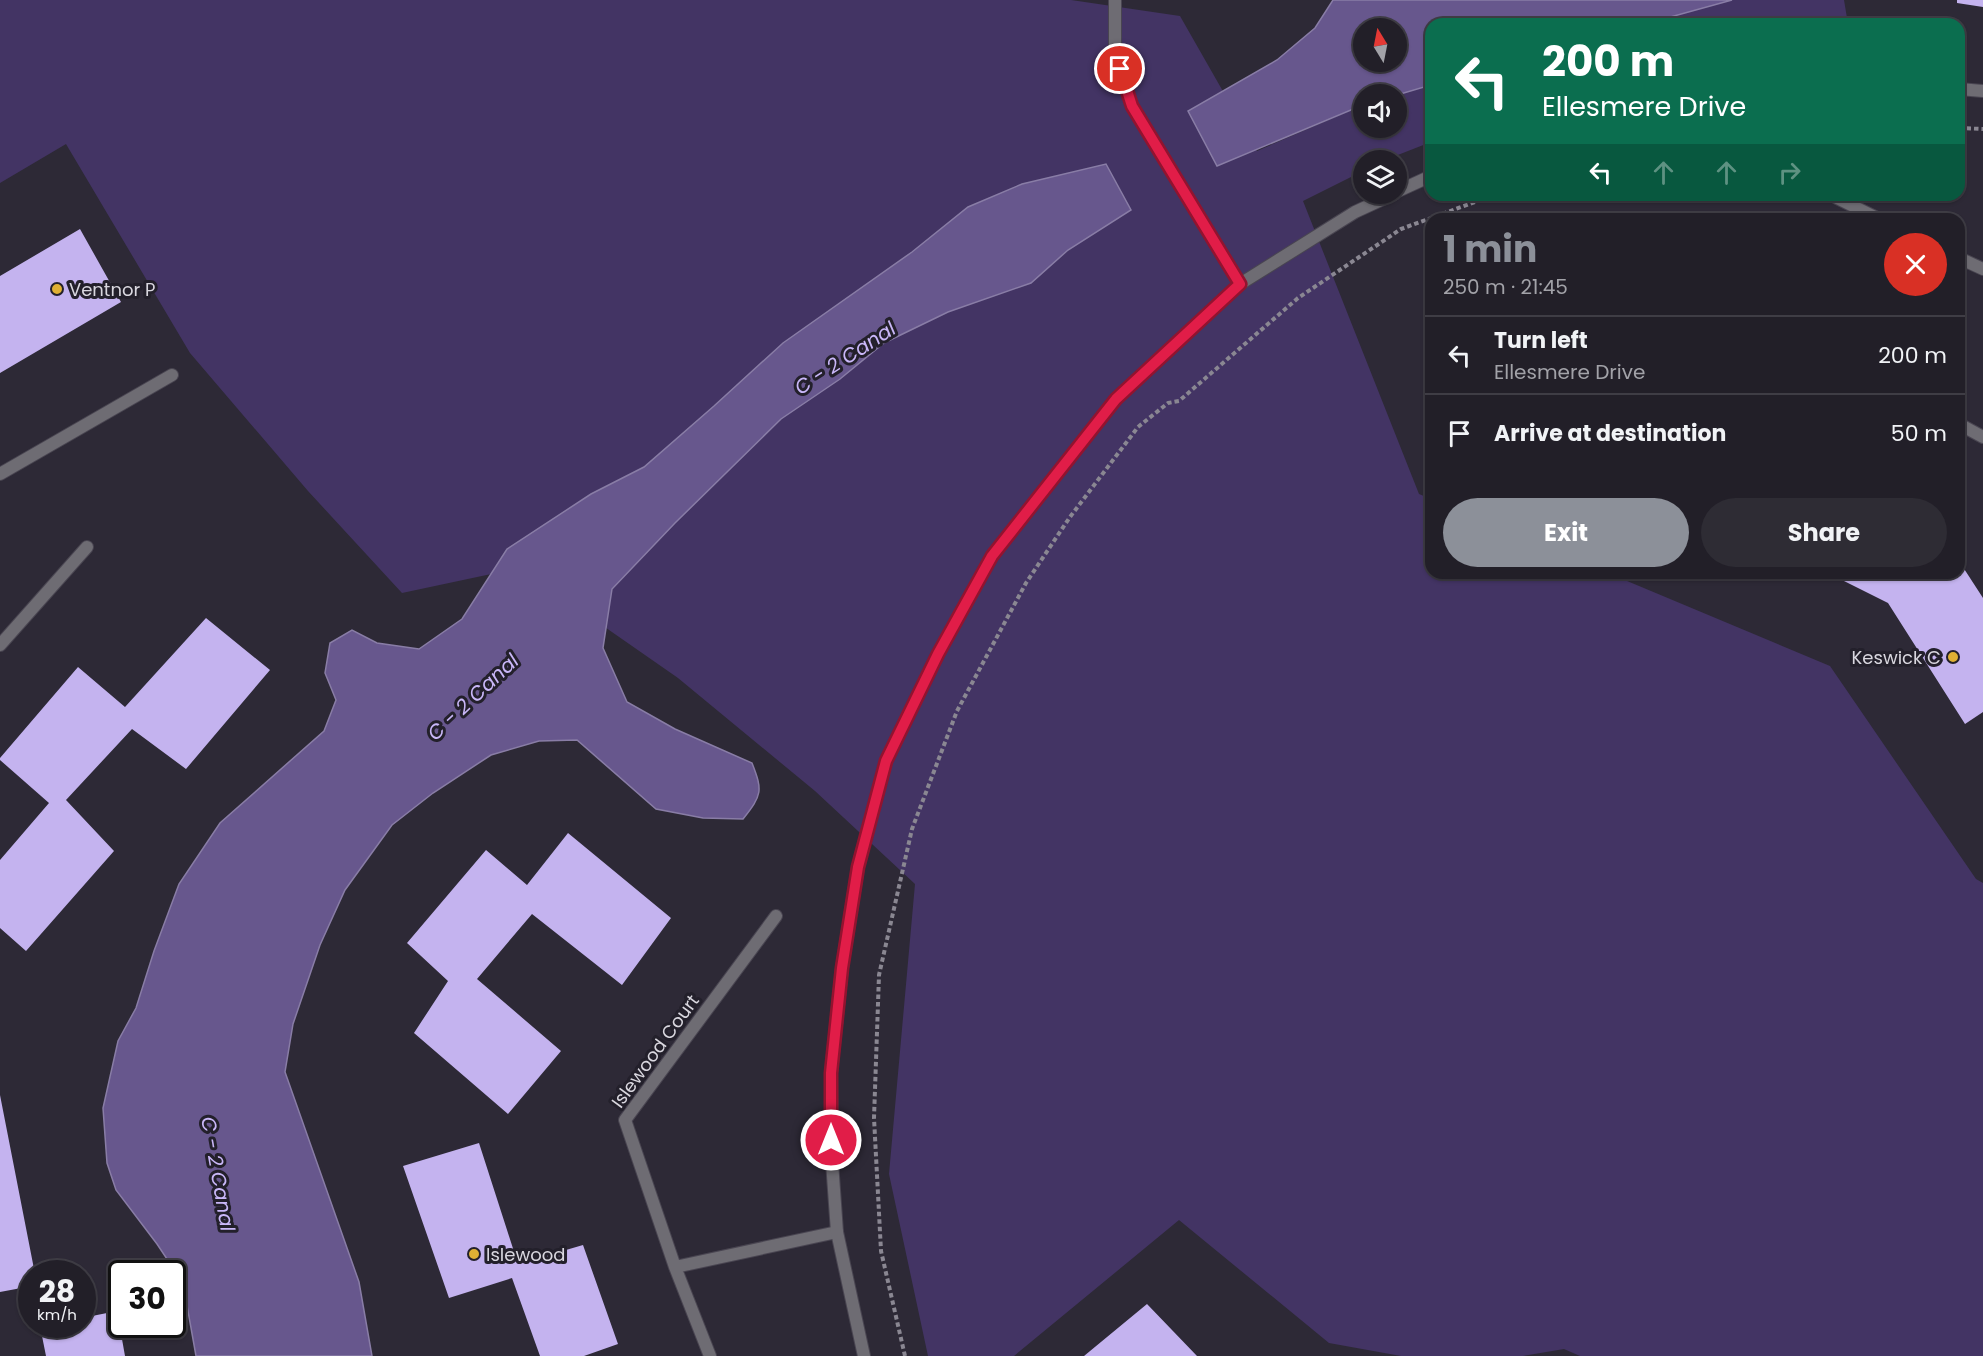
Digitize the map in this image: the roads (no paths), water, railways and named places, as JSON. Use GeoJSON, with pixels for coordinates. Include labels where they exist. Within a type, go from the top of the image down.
{"type":"FeatureCollection","features":[{"type":"Feature","properties":{"kind":"street"},"geometry":{"type":"LineString","coordinates":[[1115,0],[1114,50],[1132,106],[1240,284]]}},
{"type":"Feature","properties":{"kind":"street"},"geometry":{"type":"LineString","coordinates":[[1965,90],[1983,91]]}},
{"type":"Feature","properties":{"kind":"street"},"geometry":{"type":"LineString","coordinates":[[1407,187],[1425,179]]}},
{"type":"Feature","properties":{"kind":"street"},"geometry":{"type":"LineString","coordinates":[[1843,201],[1868,213]]}},
{"type":"Feature","properties":{"kind":"street"},"geometry":{"type":"LineString","coordinates":[[864,1356],[837,1232],[832,1162],[831,1073],[842,968],[858,867],[886,761],[938,654],[992,556],[1116,399],[1240,284],[1355,212],[1372,204]]}},
{"type":"Feature","properties":{"kind":"street"},"geometry":{"type":"LineString","coordinates":[[1965,261],[1983,269]]}},
{"type":"Feature","properties":{"kind":"street"},"geometry":{"type":"LineString","coordinates":[[0,474],[172,375]]}},
{"type":"Feature","properties":{"kind":"street"},"geometry":{"type":"LineString","coordinates":[[1965,427],[1983,437]]}},
{"type":"Feature","properties":{"kind":"street"},"geometry":{"type":"LineString","coordinates":[[0,645],[87,547]]}},
{"type":"Feature","properties":{"kind":"street","name":"Islewood Court"},"geometry":{"type":"LineString","coordinates":[[710,1356],[675,1267],[625,1120],[776,916]]}},
{"type":"Feature","properties":{"kind":"street"},"geometry":{"type":"LineString","coordinates":[[675,1267],[837,1232]]}},
{"type":"Feature","properties":{"kind":"water"},"geometry":{"type":"Polygon","coordinates":[[[1333,0],[1732,0],[1667,18],[1425,18],[1425,87],[1407,92],[1407,84],[1353,84],[1353,109],[1217,166],[1188,111],[1277,60],[1315,28],[1333,0]]]}},
{"type":"Feature","properties":{"kind":"water","name":"C - 2 Canal"},"geometry":{"type":"Polygon","coordinates":[[[1106,164],[1131,210],[1068,250],[1031,283],[948,312],[884,343],[840,379],[781,419],[675,523],[612,589],[603,648],[627,702],[675,729],[752,763],[758,780],[759,792],[754,804],[743,819],[703,818],[656,809],[577,740],[539,741],[491,755],[433,793],[392,825],[345,890],[320,945],[293,1024],[285,1072],[359,1282],[372,1356],[196,1356],[186,1300],[186,1260],[168,1260],[116,1190],[107,1163],[103,1108],[118,1041],[136,1008],[179,884],[220,823],[324,731],[336,700],[325,673],[330,643],[352,630],[377,643],[419,649],[462,619],[507,549],[591,494],[644,467],[783,343],[912,252],[968,207],[1022,184],[1106,164]]]}},
{"type":"Feature","properties":{"kind":"place","name":"Ventnor P"},"geometry":{"type":"Point","coordinates":[57,289]}},
{"type":"Feature","properties":{"kind":"place","name":"Keswick C"},"geometry":{"type":"Point","coordinates":[1953,657]}},
{"type":"Feature","properties":{"kind":"place","name":"Islewood"},"geometry":{"type":"Point","coordinates":[474,1254]}}]}
